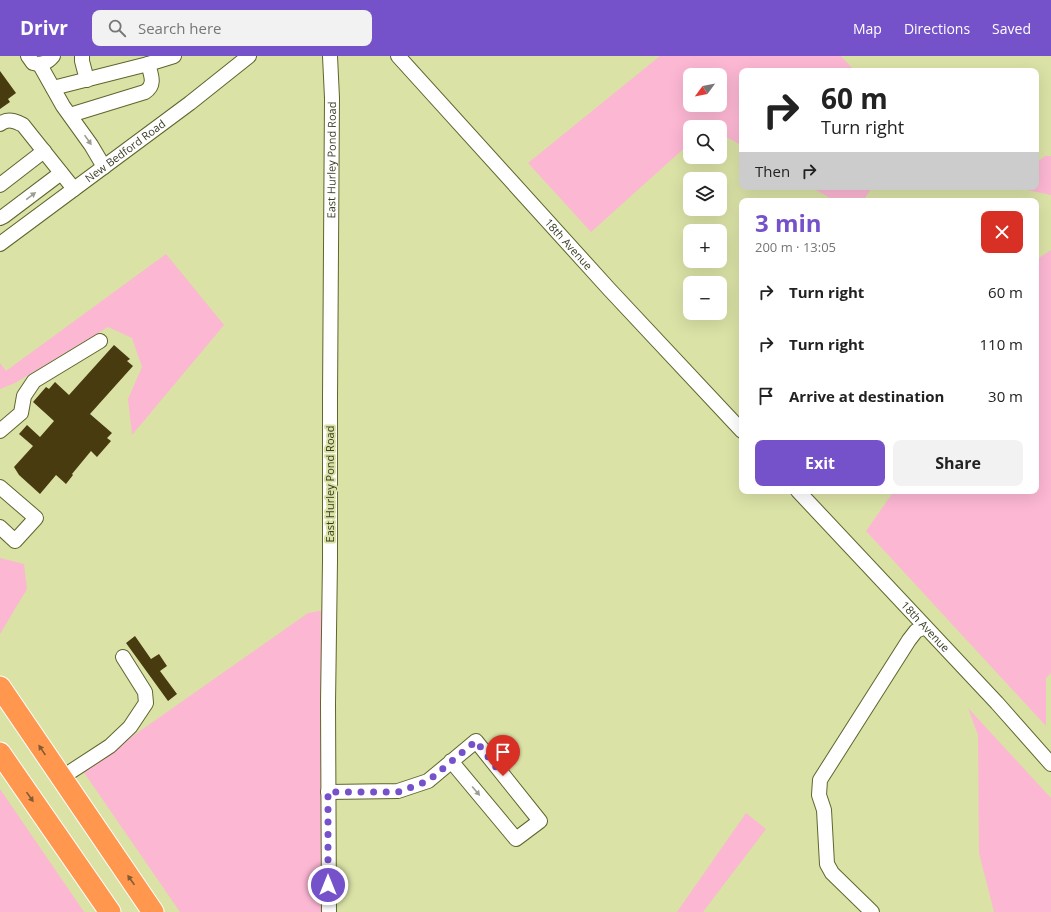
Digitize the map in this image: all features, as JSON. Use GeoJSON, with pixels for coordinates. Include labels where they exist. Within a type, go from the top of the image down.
{"type":"FeatureCollection","features":[{"type":"Feature","properties":{"kind":"highway"},"geometry":{"type":"LineString","coordinates":[[0,688],[153,912]]}},
{"type":"Feature","properties":{"kind":"highway"},"geometry":{"type":"LineString","coordinates":[[0,753],[110,912]]}},
{"type":"Feature","properties":{"kind":"street"},"geometry":{"type":"LineString","coordinates":[[34,60],[47,62],[53,56]]}},
{"type":"Feature","properties":{"kind":"street"},"geometry":{"type":"LineString","coordinates":[[82,56],[86,80]]}},
{"type":"Feature","properties":{"kind":"street"},"geometry":{"type":"LineString","coordinates":[[53,88],[174,56]]}},
{"type":"Feature","properties":{"kind":"street","name":"East Hurley Pond Road"},"geometry":{"type":"LineString","coordinates":[[329,912],[328,792],[332,105],[330,56]]}},
{"type":"Feature","properties":{"kind":"street","name":"18th Avenue"},"geometry":{"type":"LineString","coordinates":[[398,56],[614,294],[739,428]]}},
{"type":"Feature","properties":{"kind":"street","name":"New Bedford Road"},"geometry":{"type":"LineString","coordinates":[[0,244],[190,103],[245,57]]}},
{"type":"Feature","properties":{"kind":"street"},"geometry":{"type":"LineString","coordinates":[[34,60],[104,167]]}},
{"type":"Feature","properties":{"kind":"street"},"geometry":{"type":"LineString","coordinates":[[70,115],[145,92],[150,89],[153,81],[148,64]]}},
{"type":"Feature","properties":{"kind":"street"},"geometry":{"type":"LineString","coordinates":[[0,124],[12,120],[23,124],[74,189]]}},
{"type":"Feature","properties":{"kind":"street"},"geometry":{"type":"LineString","coordinates":[[0,186],[44,151]]}},
{"type":"Feature","properties":{"kind":"street"},"geometry":{"type":"LineString","coordinates":[[0,218],[61,172]]}},
{"type":"Feature","properties":{"kind":"street"},"geometry":{"type":"LineString","coordinates":[[0,431],[21,413],[24,396],[34,381],[100,340]]}},
{"type":"Feature","properties":{"kind":"street"},"geometry":{"type":"LineString","coordinates":[[0,487],[36,518],[15,541],[0,528]]}},
{"type":"Feature","properties":{"kind":"street","name":"18th Avenue"},"geometry":{"type":"LineString","coordinates":[[801,494],[997,703],[1051,764]]}},
{"type":"Feature","properties":{"kind":"street"},"geometry":{"type":"LineString","coordinates":[[872,912],[836,877],[827,864],[824,810],[819,795],[820,780],[908,640],[916,630],[925,626]]}},
{"type":"Feature","properties":{"kind":"street"},"geometry":{"type":"LineString","coordinates":[[61,778],[110,746],[130,727],[146,703],[145,692],[123,657]]}},
{"type":"Feature","properties":{"kind":"street"},"geometry":{"type":"LineString","coordinates":[[328,792],[398,792],[428,781],[451,761],[476,741],[540,821],[516,839],[451,761]]}},
{"type":"Feature","properties":{"kind":"shaded area"},"geometry":{"type":"Polygon","coordinates":[[[660,56],[841,56],[852,68],[739,68],[739,144],[727,137],[727,120],[683,120],[683,149],[591,232],[528,163],[660,56]]]}},
{"type":"Feature","properties":{"kind":"shaded area"},"geometry":{"type":"Polygon","coordinates":[[[1045,156],[1051,156],[1051,195],[1027,190],[1039,190],[1039,161],[1045,156]]]}},
{"type":"Feature","properties":{"kind":"shaded area"},"geometry":{"type":"Polygon","coordinates":[[[816,190],[870,190],[865,198],[830,198],[816,190]]]}},
{"type":"Feature","properties":{"kind":"shaded area"},"geometry":{"type":"Polygon","coordinates":[[[1051,250],[1051,673],[1046,678],[1046,726],[866,531],[892,494],[1039,494],[1039,258],[1051,250]]]}},
{"type":"Feature","properties":{"kind":"shaded area"},"geometry":{"type":"Polygon","coordinates":[[[166,254],[224,325],[132,435],[128,399],[142,367],[132,338],[108,327],[15,383],[0,389],[0,363],[6,371],[166,254]]]}},
{"type":"Feature","properties":{"kind":"shaded area"},"geometry":{"type":"Polygon","coordinates":[[[0,558],[24,564],[27,589],[0,634],[0,558]]]}},
{"type":"Feature","properties":{"kind":"shaded area"},"geometry":{"type":"Polygon","coordinates":[[[331,609],[330,912],[180,912],[83,771],[308,613],[331,609]]]}},
{"type":"Feature","properties":{"kind":"shaded area"},"geometry":{"type":"Polygon","coordinates":[[[968,708],[1051,798],[1051,912],[994,912],[979,853],[978,735],[968,708]]]}},
{"type":"Feature","properties":{"kind":"shaded area"},"geometry":{"type":"Polygon","coordinates":[[[0,789],[84,912],[0,912],[0,789]]]}},
{"type":"Feature","properties":{"kind":"shaded area"},"geometry":{"type":"Polygon","coordinates":[[[746,813],[766,829],[703,912],[677,912],[746,813]]]}},
{"type":"Feature","properties":{"kind":"building"},"geometry":{"type":"Polygon","coordinates":[[[0,71],[16,93],[8,99],[10,102],[0,109],[0,71]]]}},
{"type":"Feature","properties":{"kind":"building"},"geometry":{"type":"Polygon","coordinates":[[[114,345],[130,359],[127,361],[133,366],[90,414],[112,433],[107,438],[111,441],[97,457],[91,451],[72,474],[73,475],[66,484],[56,475],[40,494],[19,475],[14,467],[33,446],[19,434],[27,425],[40,437],[54,421],[33,402],[46,387],[49,389],[55,382],[69,395],[114,345]]]}},
{"type":"Feature","properties":{"kind":"building"},"geometry":{"type":"Polygon","coordinates":[[[135,636],[151,659],[159,654],[167,666],[160,671],[177,694],[168,701],[126,643],[135,636]]]}},
{"type":"Feature","properties":{"kind":"route"},"geometry":{"type":"LineString","coordinates":[[328,885],[328,792],[398,792],[428,781],[476,741],[503,776]]}}]}
